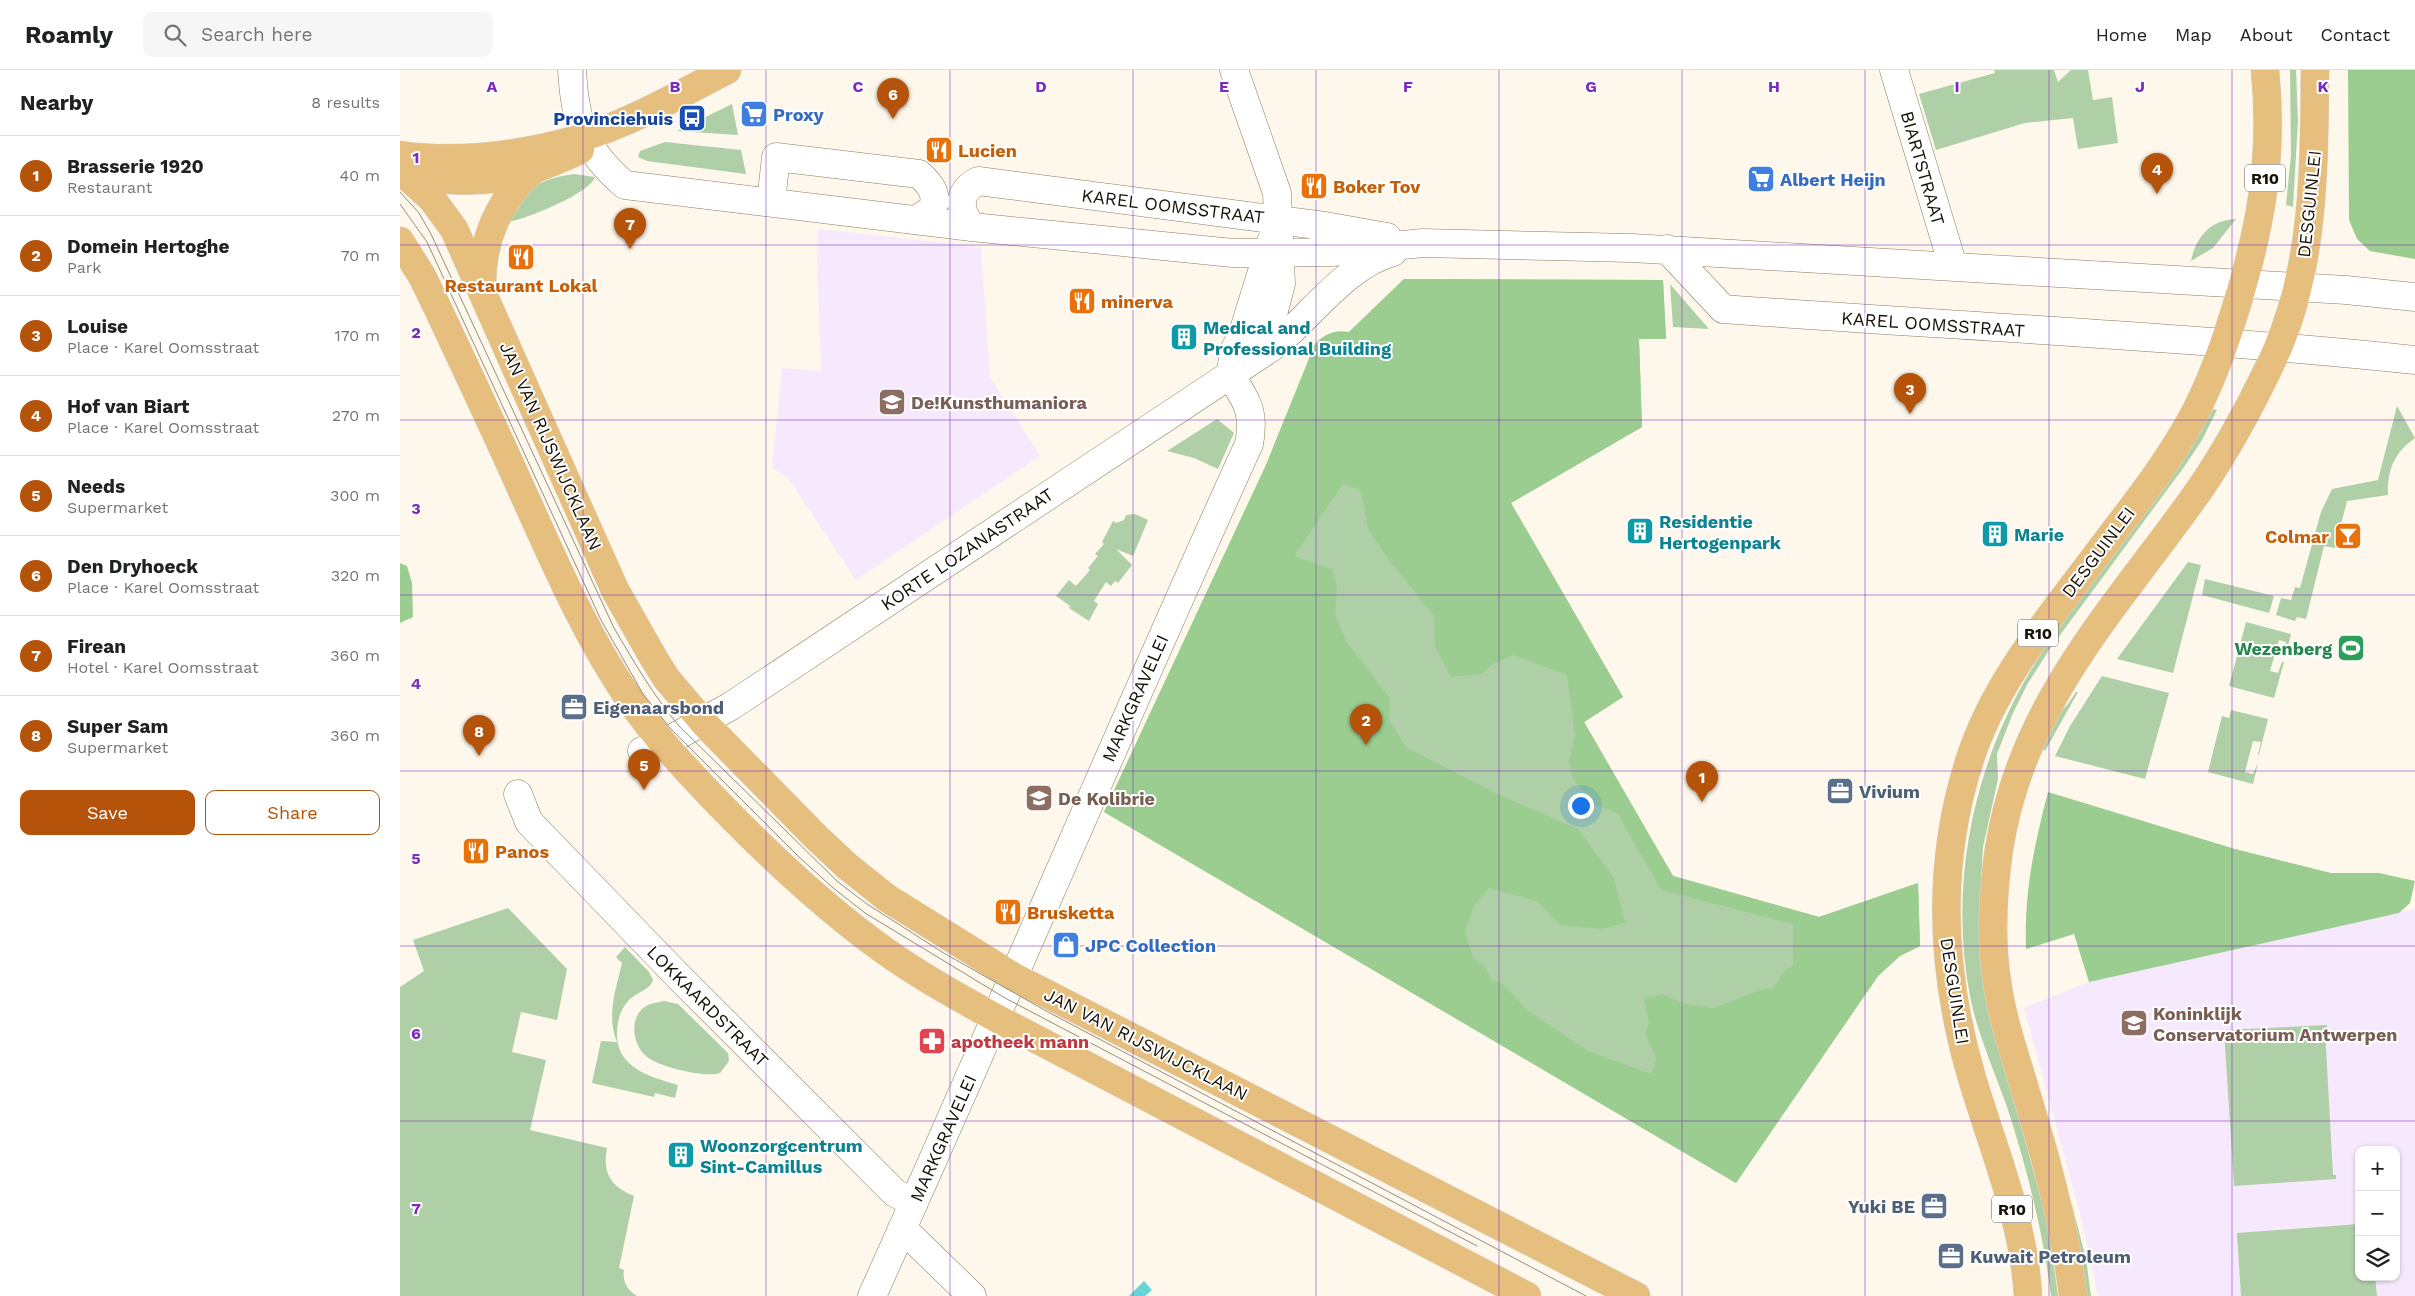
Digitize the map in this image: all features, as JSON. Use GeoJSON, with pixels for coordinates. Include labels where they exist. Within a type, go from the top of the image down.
{"type":"FeatureCollection","features":[{"type":"Feature","properties":{"kind":"main road"},"geometry":{"type":"LineString","coordinates":[[406,175],[477,182],[512,177],[533,170],[587,140],[727,70]]}},
{"type":"Feature","properties":{"kind":"main road","name":"DESGUINLEI"},"geometry":{"type":"LineString","coordinates":[[2028,1296],[2019,1236],[2005,1184],[1971,1076],[1950,979],[1945,932],[1946,892],[1947,865],[1956,814],[1971,758],[2009,677],[2039,631],[2170,456],[2208,388],[2244,284],[2260,220],[2268,158],[2269,128],[2265,70]]}},
{"type":"Feature","properties":{"kind":"main road","name":"DESGUINLEI"},"geometry":{"type":"LineString","coordinates":[[2073,1296],[2064,1229],[2048,1167],[2003,1015],[1996,979],[1994,896],[1999,850],[2009,800],[2025,753],[2052,696],[2076,658],[2224,451],[2254,399],[2278,346],[2299,287],[2308,225],[2315,152],[2315,70]]}},
{"type":"Feature","properties":{"kind":"main road"},"geometry":{"type":"LineString","coordinates":[[406,175],[464,158],[587,140]]}},
{"type":"Feature","properties":{"kind":"main road"},"geometry":{"type":"LineString","coordinates":[[482,292],[485,252],[495,221],[506,198],[518,183],[533,170]]}},
{"type":"Feature","properties":{"kind":"main road","name":"JAN VAN RIJSWIJCKLAAN"},"geometry":{"type":"LineString","coordinates":[[406,175],[448,220],[632,623],[666,678],[704,723],[816,838],[887,898],[1014,977],[1636,1296]]}},
{"type":"Feature","properties":{"kind":"main road"},"geometry":{"type":"LineString","coordinates":[[400,241],[422,276],[438,309],[591,636],[627,696],[653,747],[705,790],[773,859],[821,901],[883,950],[921,975],[996,1018],[1527,1296]]}},
{"type":"Feature","properties":{"kind":"street","name":"KAREL OOMSSTRAAT"},"geometry":{"type":"LineString","coordinates":[[572,70],[574,107],[587,140],[595,155],[625,186],[972,227],[1223,252],[1332,252],[1423,243],[1667,250],[2299,287],[2415,297]]}},
{"type":"Feature","properties":{"kind":"street"},"geometry":{"type":"LineString","coordinates":[[1230,375],[1235,350],[1274,252],[1278,220],[1277,193],[1234,70]]}},
{"type":"Feature","properties":{"kind":"street","name":"BIARTSTRAAT"},"geometry":{"type":"LineString","coordinates":[[1894,70],[1953,266]]}},
{"type":"Feature","properties":{"kind":"street"},"geometry":{"type":"LineString","coordinates":[[771,202],[776,157],[919,174],[934,192],[936,201],[933,209],[916,220]]}},
{"type":"Feature","properties":{"kind":"street","name":"KAREL OOMSSTRAAT"},"geometry":{"type":"LineString","coordinates":[[972,227],[962,212],[962,202],[964,193],[978,181],[1278,220],[1423,243]]}},
{"type":"Feature","properties":{"kind":"street","name":"KAREL OOMSSTRAAT"},"geometry":{"type":"LineString","coordinates":[[1253,359],[1291,332],[1348,276],[1365,264],[1386,253],[1423,243]]}},
{"type":"Feature","properties":{"kind":"street","name":"KAREL OOMSSTRAAT"},"geometry":{"type":"LineString","coordinates":[[1667,250],[1723,309],[1959,327],[2225,342],[2415,360]]}},
{"type":"Feature","properties":{"kind":"street"},"geometry":{"type":"LineString","coordinates":[[1230,375],[1253,359],[1272,318],[1282,275],[1274,252]]}},
{"type":"Feature","properties":{"kind":"street","name":"KORTE LOZANASTRAAT"},"geometry":{"type":"LineString","coordinates":[[704,723],[1230,375]]}},
{"type":"Feature","properties":{"kind":"street","name":"MARKGRAVELEI"},"geometry":{"type":"LineString","coordinates":[[872,1296],[1014,977],[1148,667],[1249,444],[1251,413],[1246,398],[1230,375]]}},
{"type":"Feature","properties":{"kind":"street"},"geometry":{"type":"LineString","coordinates":[[653,747],[704,723]]}},
{"type":"Feature","properties":{"kind":"street","name":"LOKKAARDSTRAAT"},"geometry":{"type":"LineString","coordinates":[[518,794],[529,822],[583,879],[896,1193],[914,1203]]}},
{"type":"Feature","properties":{"kind":"street"},"geometry":{"type":"LineString","coordinates":[[902,1228],[972,1296]]}},
{"type":"Feature","properties":{"kind":"shaded area","name":"De!Kunsthumaniora"},"geometry":{"type":"Polygon","coordinates":[[[818,229],[981,247],[990,377],[1040,456],[856,580],[788,478],[772,468],[782,368],[821,371],[817,264],[818,229]]]}},
{"type":"Feature","properties":{"kind":"shaded area"},"geometry":{"type":"Polygon","coordinates":[[[2415,909],[2415,1296],[2098,1296],[2080,1213],[2024,1008],[2089,982],[2415,909]]]}},
{"type":"Feature","properties":{"kind":"green space"},"geometry":{"type":"Polygon","coordinates":[[[1994,70],[2054,70],[2058,82],[2071,70],[2088,70],[2093,100],[2112,97],[2118,143],[2078,149],[2073,118],[2025,123],[1936,150],[1919,94],[1995,73],[1994,70]]]}},
{"type":"Feature","properties":{"kind":"green space"},"geometry":{"type":"Polygon","coordinates":[[[2290,70],[2296,70],[2298,120],[2293,207],[2286,205],[2291,155],[2290,70]]]}},
{"type":"Feature","properties":{"kind":"green space"},"geometry":{"type":"Polygon","coordinates":[[[2348,70],[2415,70],[2415,259],[2370,251],[2357,239],[2349,220],[2348,70]]]}},
{"type":"Feature","properties":{"kind":"green space"},"geometry":{"type":"Polygon","coordinates":[[[732,104],[738,135],[677,131],[732,104]]]}},
{"type":"Feature","properties":{"kind":"green space"},"geometry":{"type":"Polygon","coordinates":[[[665,142],[741,150],[746,174],[647,161],[638,157],[640,151],[665,142]]]}},
{"type":"Feature","properties":{"kind":"green space"},"geometry":{"type":"Polygon","coordinates":[[[574,174],[595,177],[590,184],[570,198],[542,211],[508,222],[511,206],[524,193],[547,180],[574,174]]]}},
{"type":"Feature","properties":{"kind":"green space"},"geometry":{"type":"Polygon","coordinates":[[[2236,219],[2213,248],[2191,261],[2196,244],[2206,231],[2219,223],[2236,219]]]}},
{"type":"Feature","properties":{"kind":"green space"},"geometry":{"type":"Polygon","coordinates":[[[1404,279],[1663,280],[1666,339],[1639,339],[1642,427],[1511,503],[1623,697],[1584,722],[1673,876],[1819,917],[1918,883],[1920,946],[1900,956],[1878,976],[1736,1183],[1104,812],[1266,465],[1315,344],[1330,333],[1339,331],[1349,332],[1404,279]]]}},
{"type":"Feature","properties":{"kind":"green space"},"geometry":{"type":"Polygon","coordinates":[[[1404,279],[1663,280],[1666,339],[1639,339],[1642,427],[1511,503],[1623,697],[1584,722],[1673,876],[1819,917],[1918,883],[1920,946],[1900,956],[1878,976],[1736,1183],[1104,812],[1266,465],[1315,344],[1330,333],[1339,331],[1349,332],[1404,279]],[[1343,484],[1294,556],[1333,570],[1337,588],[1335,614],[1346,641],[1390,698],[1389,720],[1406,747],[1497,794],[1578,829],[1614,878],[1625,923],[1601,929],[1560,925],[1537,901],[1489,888],[1474,906],[1465,932],[1473,958],[1485,966],[1491,980],[1503,984],[1528,1011],[1588,1051],[1651,1074],[1656,1059],[1645,1033],[1649,1024],[1644,999],[1662,994],[1685,1004],[1714,1008],[1760,990],[1773,988],[1784,972],[1793,965],[1793,924],[1661,890],[1617,813],[1594,804],[1573,779],[1569,761],[1575,736],[1567,675],[1513,655],[1493,664],[1482,674],[1451,677],[1435,647],[1434,616],[1388,559],[1368,529],[1361,490],[1343,484]]]}},
{"type":"Feature","properties":{"kind":"green space"},"geometry":{"type":"Polygon","coordinates":[[[1670,284],[1709,329],[1673,327],[1670,284]]]}},
{"type":"Feature","properties":{"kind":"green space"},"geometry":{"type":"Polygon","coordinates":[[[2397,406],[2415,438],[2402,450],[2393,463],[2389,478],[2388,495],[2347,501],[2335,548],[2324,546],[2306,619],[2297,617],[2295,621],[2276,615],[2281,598],[2291,600],[2295,587],[2300,588],[2321,512],[2332,489],[2378,480],[2397,406]]]}},
{"type":"Feature","properties":{"kind":"green space"},"geometry":{"type":"Polygon","coordinates":[[[2213,409],[2217,410],[2202,440],[2184,467],[2049,650],[2027,685],[2013,713],[1997,754],[1998,779],[1983,847],[1979,921],[1982,963],[1997,1038],[2048,1224],[2058,1296],[2051,1296],[2044,1248],[2028,1177],[2007,1107],[1977,1024],[1970,996],[1964,950],[1962,905],[1966,859],[1973,814],[1985,771],[2001,728],[2021,687],[2066,618],[2175,472],[2213,409]]]}},
{"type":"Feature","properties":{"kind":"green space"},"geometry":{"type":"Polygon","coordinates":[[[1217,419],[1234,433],[1218,469],[1194,458],[1167,451],[1217,419]]]}},
{"type":"Feature","properties":{"kind":"green space"},"geometry":{"type":"Polygon","coordinates":[[[1135,514],[1148,520],[1133,556],[1116,549],[1132,565],[1118,583],[1115,581],[1111,586],[1106,582],[1094,601],[1098,604],[1089,621],[1069,608],[1070,606],[1056,596],[1069,580],[1076,586],[1090,570],[1088,568],[1098,556],[1095,554],[1104,544],[1102,542],[1113,521],[1116,523],[1124,520],[1126,515],[1135,514]]]}},
{"type":"Feature","properties":{"kind":"green space"},"geometry":{"type":"Polygon","coordinates":[[[2188,562],[2201,565],[2173,673],[2117,659],[2188,562]]]}},
{"type":"Feature","properties":{"kind":"green space"},"geometry":{"type":"Polygon","coordinates":[[[400,563],[407,566],[412,583],[413,617],[400,623],[400,563]]]}},
{"type":"Feature","properties":{"kind":"green space"},"geometry":{"type":"Polygon","coordinates":[[[2205,579],[2274,596],[2269,613],[2202,595],[2205,579]]]}},
{"type":"Feature","properties":{"kind":"green space"},"geometry":{"type":"Polygon","coordinates":[[[2246,622],[2291,634],[2286,654],[2284,654],[2286,642],[2279,640],[2270,671],[2278,673],[2282,662],[2284,662],[2274,698],[2229,686],[2246,622]]]}},
{"type":"Feature","properties":{"kind":"green space"},"geometry":{"type":"Polygon","coordinates":[[[2102,676],[2169,693],[2145,779],[2055,756],[2070,726],[2102,676]]]}},
{"type":"Feature","properties":{"kind":"green space"},"geometry":{"type":"Polygon","coordinates":[[[2076,692],[2078,692],[2045,751],[2041,748],[2055,717],[2068,704],[2076,692]]]}},
{"type":"Feature","properties":{"kind":"green space"},"geometry":{"type":"Polygon","coordinates":[[[2231,710],[2268,719],[2259,755],[2261,742],[2253,741],[2245,772],[2253,774],[2258,763],[2253,784],[2208,772],[2222,716],[2229,718],[2231,710]]]}},
{"type":"Feature","properties":{"kind":"green space"},"geometry":{"type":"Polygon","coordinates":[[[2048,792],[2235,849],[2331,873],[2379,873],[2415,881],[2410,903],[2399,913],[2089,982],[2074,934],[2026,949],[2028,889],[2038,831],[2048,792]]]}},
{"type":"Feature","properties":{"kind":"green space"},"geometry":{"type":"Polygon","coordinates":[[[508,908],[567,969],[557,1020],[521,1012],[512,1052],[546,1060],[530,1130],[607,1148],[606,1165],[610,1178],[619,1188],[634,1196],[619,1268],[624,1270],[624,1278],[628,1288],[637,1296],[400,1296],[400,987],[424,971],[413,940],[508,908]]]}},
{"type":"Feature","properties":{"kind":"green space"},"geometry":{"type":"Polygon","coordinates":[[[625,947],[649,972],[653,980],[649,986],[631,998],[623,1008],[619,1016],[618,1045],[622,1055],[637,1069],[678,1085],[675,1098],[655,1093],[654,1097],[592,1083],[601,1041],[617,1042],[612,1022],[612,1012],[622,963],[616,957],[625,947]]]}},
{"type":"Feature","properties":{"kind":"green space"},"geometry":{"type":"Polygon","coordinates":[[[664,1001],[678,1004],[728,1053],[729,1061],[720,1073],[693,1073],[671,1068],[652,1060],[641,1050],[637,1044],[634,1029],[638,1015],[648,1005],[664,1001]]]}},
{"type":"Feature","properties":{"kind":"green space"},"geometry":{"type":"Polygon","coordinates":[[[2327,1025],[2325,1030],[2333,1175],[2336,1175],[2336,1179],[2234,1186],[2224,1030],[2327,1025]]]}},
{"type":"Feature","properties":{"kind":"green space"},"geometry":{"type":"Polygon","coordinates":[[[2071,1201],[2086,1259],[2091,1296],[2084,1296],[2071,1201]]]}},
{"type":"Feature","properties":{"kind":"green space"},"geometry":{"type":"Polygon","coordinates":[[[2355,1224],[2355,1281],[2375,1281],[2377,1296],[2241,1296],[2237,1233],[2355,1224]]]}},
{"type":"Feature","properties":{"kind":"water"},"geometry":{"type":"Polygon","coordinates":[[[1144,1281],[1152,1290],[1145,1296],[1129,1296],[1144,1281]]]}},
{"type":"Feature","properties":{"kind":"tram line"},"geometry":{"type":"LineString","coordinates":[[400,192],[419,213],[431,234],[614,628],[644,678],[679,726],[838,882],[867,904],[942,952],[1048,1012],[1586,1296]]}},
{"type":"Feature","properties":{"kind":"tram line"},"geometry":{"type":"LineString","coordinates":[[400,204],[427,242],[601,620],[643,694],[670,728],[799,857],[832,887],[865,913],[1005,998],[1477,1246]]}},
{"type":"Feature","properties":{"kind":"place","name":"Proxy"},"geometry":{"type":"Point","coordinates":[754,114]}},
{"type":"Feature","properties":{"kind":"place","name":"Provinciehuis"},"geometry":{"type":"Point","coordinates":[692,118]}},
{"type":"Feature","properties":{"kind":"place","name":"Den Dryhoeck"},"geometry":{"type":"Point","coordinates":[893,119]}},
{"type":"Feature","properties":{"kind":"place","name":"Lucien"},"geometry":{"type":"Point","coordinates":[939,150]}},
{"type":"Feature","properties":{"kind":"place","name":"Albert Heijn"},"geometry":{"type":"Point","coordinates":[1761,179]}},
{"type":"Feature","properties":{"kind":"place","name":"Boker Tov"},"geometry":{"type":"Point","coordinates":[1314,186]}},
{"type":"Feature","properties":{"kind":"place","name":"Hof van Biart"},"geometry":{"type":"Point","coordinates":[2157,194]}},
{"type":"Feature","properties":{"kind":"place","name":"Firean"},"geometry":{"type":"Point","coordinates":[630,249]}},
{"type":"Feature","properties":{"kind":"place","name":"Restaurant Lokal"},"geometry":{"type":"Point","coordinates":[521,257]}},
{"type":"Feature","properties":{"kind":"place","name":"minerva"},"geometry":{"type":"Point","coordinates":[1082,301]}},
{"type":"Feature","properties":{"kind":"place","name":"Medical and Professional Building"},"geometry":{"type":"Point","coordinates":[1184,337]}},
{"type":"Feature","properties":{"kind":"place","name":"De!Kunsthumaniora"},"geometry":{"type":"Point","coordinates":[892,402]}},
{"type":"Feature","properties":{"kind":"place","name":"Louise"},"geometry":{"type":"Point","coordinates":[1910,414]}},
{"type":"Feature","properties":{"kind":"place","name":"Residentie Hertogenpark"},"geometry":{"type":"Point","coordinates":[1640,531]}},
{"type":"Feature","properties":{"kind":"place","name":"Marie"},"geometry":{"type":"Point","coordinates":[1995,534]}},
{"type":"Feature","properties":{"kind":"place","name":"Colmar"},"geometry":{"type":"Point","coordinates":[2348,536]}},
{"type":"Feature","properties":{"kind":"place","name":"Wezenberg"},"geometry":{"type":"Point","coordinates":[2351,648]}},
{"type":"Feature","properties":{"kind":"place","name":"Eigenaarsbond"},"geometry":{"type":"Point","coordinates":[574,707]}},
{"type":"Feature","properties":{"kind":"place","name":"Domein Hertoghe"},"geometry":{"type":"Point","coordinates":[1366,745]}},
{"type":"Feature","properties":{"kind":"place","name":"Super Sam"},"geometry":{"type":"Point","coordinates":[479,756]}},
{"type":"Feature","properties":{"kind":"place","name":"Needs"},"geometry":{"type":"Point","coordinates":[644,790]}},
{"type":"Feature","properties":{"kind":"place","name":"Vivium"},"geometry":{"type":"Point","coordinates":[1840,791]}},
{"type":"Feature","properties":{"kind":"place","name":"De Kolibrie"},"geometry":{"type":"Point","coordinates":[1039,798]}},
{"type":"Feature","properties":{"kind":"place","name":"Brasserie 1920"},"geometry":{"type":"Point","coordinates":[1702,802]}},
{"type":"Feature","properties":{"kind":"place","name":"Panos"},"geometry":{"type":"Point","coordinates":[476,851]}},
{"type":"Feature","properties":{"kind":"place","name":"Brusketta"},"geometry":{"type":"Point","coordinates":[1008,912]}},
{"type":"Feature","properties":{"kind":"place","name":"JPC Collection"},"geometry":{"type":"Point","coordinates":[1066,945]}},
{"type":"Feature","properties":{"kind":"place","name":"Koninklijk Conservatorium Antwerpen"},"geometry":{"type":"Point","coordinates":[2134,1023]}},
{"type":"Feature","properties":{"kind":"place","name":"apotheek mann"},"geometry":{"type":"Point","coordinates":[932,1041]}},
{"type":"Feature","properties":{"kind":"place","name":"Woonzorgcentrum Sint-Camillus"},"geometry":{"type":"Point","coordinates":[681,1155]}},
{"type":"Feature","properties":{"kind":"place","name":"Yuki BE"},"geometry":{"type":"Point","coordinates":[1934,1206]}},
{"type":"Feature","properties":{"kind":"place","name":"Kuwait Petroleum"},"geometry":{"type":"Point","coordinates":[1951,1256]}}]}
